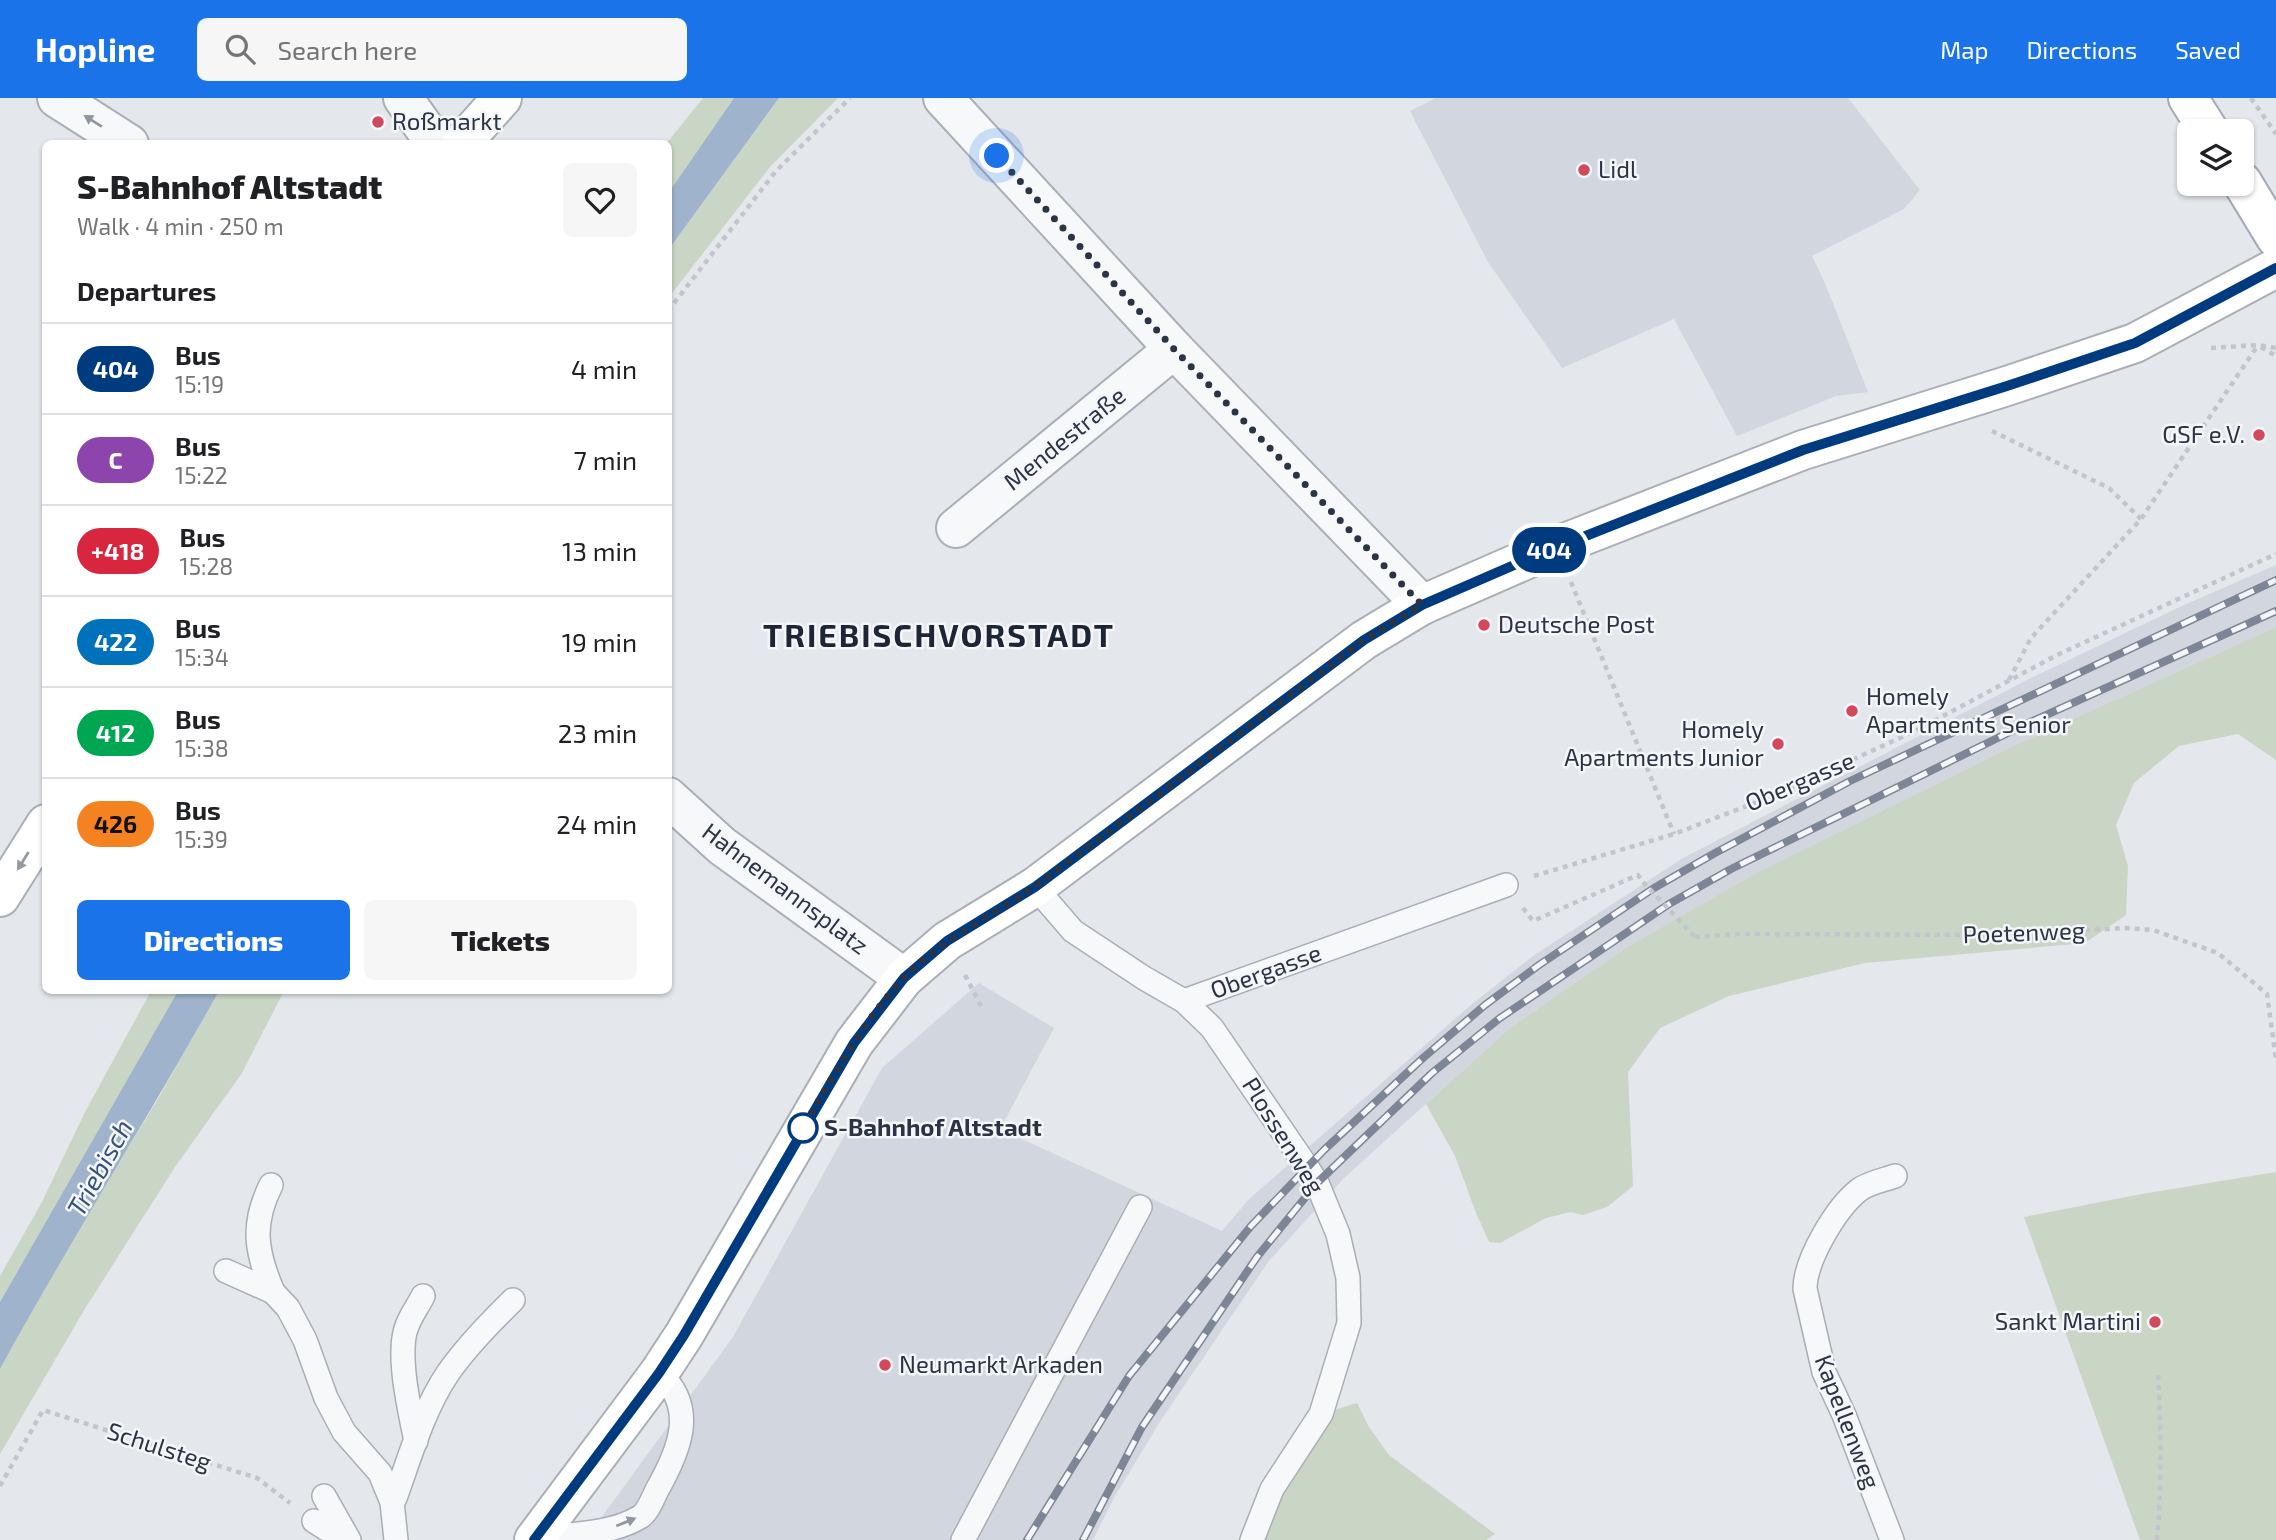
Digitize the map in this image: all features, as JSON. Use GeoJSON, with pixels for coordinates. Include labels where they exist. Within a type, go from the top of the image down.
{"type":"FeatureCollection","features":[{"type":"Feature","properties":{"kind":"main road"},"geometry":{"type":"LineString","coordinates":[[2188,98],[2201,119]]}},
{"type":"Feature","properties":{"kind":"main road"},"geometry":{"type":"LineString","coordinates":[[465,140],[495,106]]}},
{"type":"Feature","properties":{"kind":"main road"},"geometry":{"type":"LineString","coordinates":[[2250,196],[2276,238]]}},
{"type":"Feature","properties":{"kind":"main road"},"geometry":{"type":"LineString","coordinates":[[534,1539],[659,1373],[684,1335],[854,1043],[904,978],[947,941],[1035,887],[1364,640],[1422,605],[1557,546],[1803,450],[2135,343],[2276,268]]}},
{"type":"Feature","properties":{"kind":"main road"},"geometry":{"type":"LineString","coordinates":[[0,897],[42,830]]}},
{"type":"Feature","properties":{"kind":"street"},"geometry":{"type":"LineString","coordinates":[[57,98],[124,140]]}},
{"type":"Feature","properties":{"kind":"street"},"geometry":{"type":"LineString","coordinates":[[403,98],[433,140]]}},
{"type":"Feature","properties":{"kind":"street"},"geometry":{"type":"LineString","coordinates":[[943,98],[1174,349],[1422,605]]}},
{"type":"Feature","properties":{"kind":"street","name":"Mendestraße"},"geometry":{"type":"LineString","coordinates":[[956,528],[1174,349]]}},
{"type":"Feature","properties":{"kind":"street","name":"Hahnemannsplatz"},"geometry":{"type":"LineString","coordinates":[[672,801],[722,846],[904,978]]}},
{"type":"Feature","properties":{"kind":"lane","name":"Obergasse"},"geometry":{"type":"LineString","coordinates":[[1185,1001],[1506,885]]}},
{"type":"Feature","properties":{"kind":"lane","name":"Plossenweg"},"geometry":{"type":"LineString","coordinates":[[1035,887],[1073,931],[1144,978],[1185,1001],[1212,1028],[1317,1183],[1338,1234],[1348,1278],[1349,1323],[1321,1414],[1272,1489],[1252,1540]]}},
{"type":"Feature","properties":{"kind":"lane","name":"Kapellenweg"},"geometry":{"type":"LineString","coordinates":[[1892,1540],[1844,1415],[1824,1373],[1805,1289],[1805,1275],[1831,1222],[1860,1189],[1895,1176]]}},
{"type":"Feature","properties":{"kind":"lane"},"geometry":{"type":"LineString","coordinates":[[271,1185],[257,1226],[260,1262],[273,1292],[288,1308],[305,1340],[326,1398],[344,1432],[380,1473],[392,1502],[396,1540]]}},
{"type":"Feature","properties":{"kind":"lane"},"geometry":{"type":"LineString","coordinates":[[963,1540],[1140,1207]]}},
{"type":"Feature","properties":{"kind":"lane"},"geometry":{"type":"LineString","coordinates":[[226,1271],[273,1292]]}},
{"type":"Feature","properties":{"kind":"lane"},"geometry":{"type":"LineString","coordinates":[[416,1441],[406,1389],[404,1350],[406,1328],[423,1296]]}},
{"type":"Feature","properties":{"kind":"lane"},"geometry":{"type":"LineString","coordinates":[[392,1502],[430,1407],[447,1374],[478,1335],[513,1300]]}},
{"type":"Feature","properties":{"kind":"lane"},"geometry":{"type":"LineString","coordinates":[[534,1539],[611,1529],[643,1516],[674,1460],[683,1420],[671,1384],[659,1373]]}},
{"type":"Feature","properties":{"kind":"lane"},"geometry":{"type":"LineString","coordinates":[[324,1496],[349,1540]]}},
{"type":"Feature","properties":{"kind":"lane"},"geometry":{"type":"LineString","coordinates":[[314,1521],[344,1540]]}},
{"type":"Feature","properties":{"kind":"path"},"geometry":{"type":"LineString","coordinates":[[672,306],[776,171],[850,98]]}},
{"type":"Feature","properties":{"kind":"path"},"geometry":{"type":"LineString","coordinates":[[2251,98],[2276,134]]}},
{"type":"Feature","properties":{"kind":"path"},"geometry":{"type":"LineString","coordinates":[[2258,345],[2276,348]]}},
{"type":"Feature","properties":{"kind":"path"},"geometry":{"type":"LineString","coordinates":[[2258,345],[2276,356]]}},
{"type":"Feature","properties":{"kind":"path"},"geometry":{"type":"LineString","coordinates":[[2009,681],[2031,638],[2141,519],[2258,345]]}},
{"type":"Feature","properties":{"kind":"path"},"geometry":{"type":"LineString","coordinates":[[1942,407],[2109,488],[2141,519]]}},
{"type":"Feature","properties":{"kind":"path"},"geometry":{"type":"LineString","coordinates":[[1557,546],[1674,834]]}},
{"type":"Feature","properties":{"kind":"path","name":"Obergasse"},"geometry":{"type":"LineString","coordinates":[[1506,885],[1674,834],[1778,794],[1970,704],[2057,655],[2276,554]]}},
{"type":"Feature","properties":{"kind":"path","name":"Poetenweg"},"geometry":{"type":"LineString","coordinates":[[1533,921],[1638,875],[1695,937],[1738,934],[2010,935],[2125,928],[2153,930],[2218,953],[2267,994],[2276,1060]]}},
{"type":"Feature","properties":{"kind":"path"},"geometry":{"type":"LineString","coordinates":[[2157,1540],[2161,1501],[2158,1373]]}},
{"type":"Feature","properties":{"kind":"path","name":"Schulsteg"},"geometry":{"type":"LineString","coordinates":[[0,1486],[43,1410],[257,1478],[314,1521]]}},
{"type":"Feature","properties":{"kind":"shaded area"},"geometry":{"type":"Polygon","coordinates":[[[1436,98],[1848,98],[1920,190],[1904,209],[1812,256],[1868,392],[1836,396],[1737,436],[1674,319],[1562,368],[1488,262],[1410,111],[1436,98]]]}},
{"type":"Feature","properties":{"kind":"shaded area"},"geometry":{"type":"Polygon","coordinates":[[[2276,565],[2276,627],[2009,748],[1756,873],[1627,947],[1511,1027],[1344,1178],[1268,1262],[1161,1420],[1115,1496],[1093,1540],[585,1540],[733,1337],[882,1068],[979,983],[1054,1028],[1000,1129],[1222,1231],[1249,1199],[1472,1004],[1533,956],[1683,858],[2029,679],[2184,605],[2276,565]]]}},
{"type":"Feature","properties":{"kind":"green space"},"geometry":{"type":"Polygon","coordinates":[[[703,98],[734,98],[672,188],[672,140],[669,140],[703,98]]]}},
{"type":"Feature","properties":{"kind":"green space"},"geometry":{"type":"Polygon","coordinates":[[[779,98],[838,98],[770,167],[672,293],[672,245],[779,98]]]}},
{"type":"Feature","properties":{"kind":"green space"},"geometry":{"type":"Polygon","coordinates":[[[2276,627],[2276,760],[2238,734],[2179,746],[2134,783],[2116,825],[2128,866],[2126,915],[2085,943],[1865,963],[1729,996],[1660,1028],[1628,1072],[1633,1186],[1607,1207],[1583,1215],[1571,1212],[1546,1218],[1500,1243],[1489,1242],[1455,1156],[1426,1104],[1511,1027],[1627,947],[1756,873],[2009,748],[2276,627]]]}},
{"type":"Feature","properties":{"kind":"green space"},"geometry":{"type":"Polygon","coordinates":[[[149,994],[176,994],[0,1302],[0,1276],[42,1202],[84,1114],[149,994]]]}},
{"type":"Feature","properties":{"kind":"green space"},"geometry":{"type":"Polygon","coordinates":[[[217,994],[282,994],[242,1073],[175,1167],[86,1307],[0,1454],[0,1369],[62,1256],[158,1099],[217,994]]]}},
{"type":"Feature","properties":{"kind":"green space"},"geometry":{"type":"Polygon","coordinates":[[[2276,1172],[2276,1540],[2140,1540],[2024,1217],[2276,1172]]]}},
{"type":"Feature","properties":{"kind":"green space"},"geometry":{"type":"Polygon","coordinates":[[[1357,1403],[1369,1427],[1389,1455],[1495,1534],[1486,1540],[1252,1540],[1321,1414],[1357,1403]]]}},
{"type":"Feature","properties":{"kind":"water"},"geometry":{"type":"Polygon","coordinates":[[[734,98],[779,98],[672,245],[672,188],[734,98]]]}},
{"type":"Feature","properties":{"kind":"water","name":"Triebisch"},"geometry":{"type":"Polygon","coordinates":[[[176,994],[217,994],[0,1369],[0,1302],[176,994]]]}},
{"type":"Feature","properties":{"kind":"railway"},"geometry":{"type":"LineString","coordinates":[[1027,1540],[1129,1376],[1251,1226],[1324,1150],[1423,1058],[1485,1005],[1539,965],[1654,888],[1715,853],[1850,781],[2276,580]]}},
{"type":"Feature","properties":{"kind":"railway"},"geometry":{"type":"LineString","coordinates":[[1083,1540],[1142,1427],[1257,1257],[1317,1183],[1432,1073],[1500,1018],[1669,904],[1731,869],[2024,725],[2276,611]]}},
{"type":"Feature","properties":{"kind":"bus line","name":"404"},"geometry":{"type":"LineString","coordinates":[[534,1540],[659,1373],[684,1335],[854,1043],[904,978],[947,941],[1035,887],[1364,640],[1422,605],[1557,546],[1803,450],[2135,343],[2276,268]]}},
{"type":"Feature","properties":{"kind":"place","name":"Roßmarkt"},"geometry":{"type":"Point","coordinates":[378,122]}},
{"type":"Feature","properties":{"kind":"place","name":"Lidl"},"geometry":{"type":"Point","coordinates":[1584,170]}},
{"type":"Feature","properties":{"kind":"place","name":"GSF e.V."},"geometry":{"type":"Point","coordinates":[2259,435]}},
{"type":"Feature","properties":{"kind":"place","name":"Deutsche Post"},"geometry":{"type":"Point","coordinates":[1484,625]}},
{"type":"Feature","properties":{"kind":"place","name":"Homely Apartments Senior"},"geometry":{"type":"Point","coordinates":[1852,711]}},
{"type":"Feature","properties":{"kind":"place","name":"Homely Apartments Junior"},"geometry":{"type":"Point","coordinates":[1778,744]}},
{"type":"Feature","properties":{"kind":"place","name":"S-Bahnhof Altstadt"},"geometry":{"type":"Point","coordinates":[803,1128]}},
{"type":"Feature","properties":{"kind":"place","name":"Sankt Martini"},"geometry":{"type":"Point","coordinates":[2155,1322]}},
{"type":"Feature","properties":{"kind":"place","name":"Neumarkt Arkaden"},"geometry":{"type":"Point","coordinates":[885,1365]}},
{"type":"Feature","properties":{"kind":"district","name":"TRIEBISCHVORSTADT"},"geometry":{"type":"Point","coordinates":[939,636]}},
{"type":"Feature","properties":{"kind":"route"},"geometry":{"type":"LineString","coordinates":[[803,1128],[801,1131],[854,1043],[904,978],[923,961],[947,941],[1035,887],[1364,640],[1422,605],[1174,349],[997,156]]}}]}
